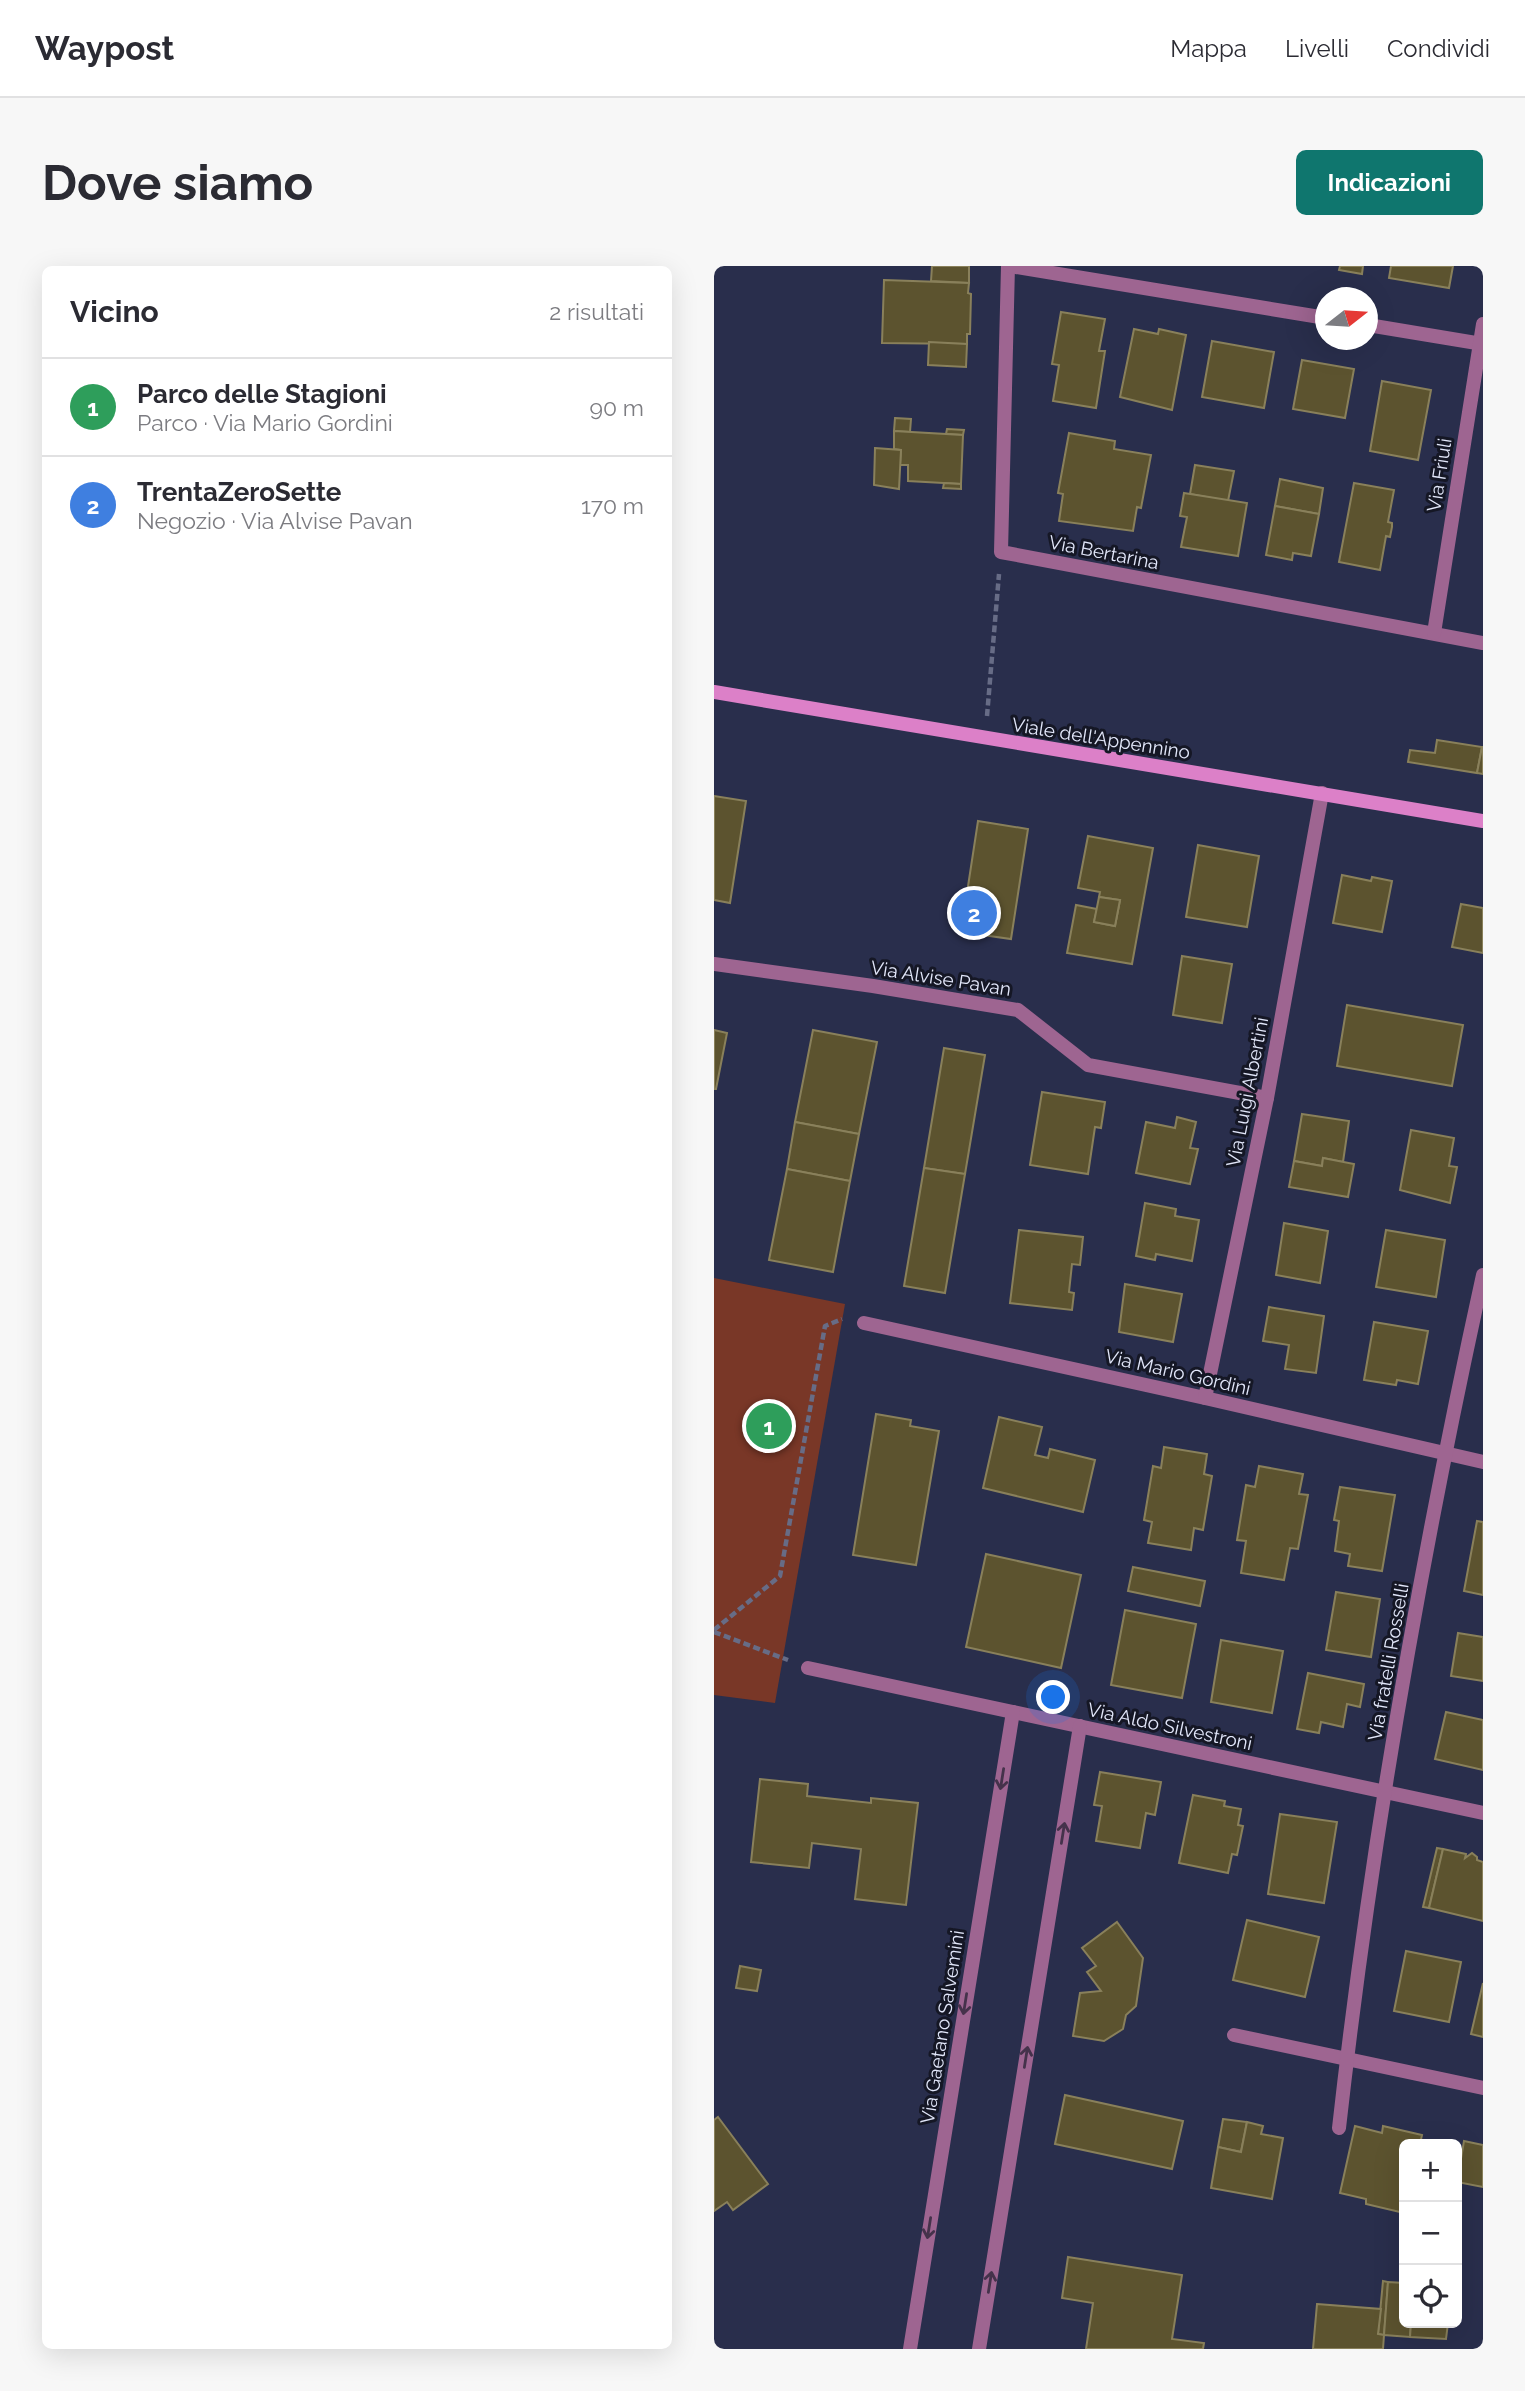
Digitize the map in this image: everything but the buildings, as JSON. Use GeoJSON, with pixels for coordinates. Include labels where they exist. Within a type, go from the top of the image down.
{"type":"FeatureCollection","features":[{"type":"Feature","properties":{"kind":"main road","name":"Viale dell'Appennino"},"geometry":{"type":"LineString","coordinates":[[714,692],[1483,821]]}},
{"type":"Feature","properties":{"kind":"street"},"geometry":{"type":"LineString","coordinates":[[1000,552],[1009,266],[1315,316]]}},
{"type":"Feature","properties":{"kind":"street","name":"Via Friuli"},"geometry":{"type":"LineString","coordinates":[[1434,633],[1483,324]]}},
{"type":"Feature","properties":{"kind":"street"},"geometry":{"type":"LineString","coordinates":[[1378,327],[1481,344]]}},
{"type":"Feature","properties":{"kind":"street","name":"Via Bertarina"},"geometry":{"type":"LineString","coordinates":[[1000,552],[1483,643]]}},
{"type":"Feature","properties":{"kind":"street","name":"Via Luigi Albertini"},"geometry":{"type":"LineString","coordinates":[[1205,1398],[1267,1098],[1322,793]]}},
{"type":"Feature","properties":{"kind":"street","name":"Via Alvise Pavan"},"geometry":{"type":"LineString","coordinates":[[714,964],[1018,1010],[1088,1065],[1267,1098]]}},
{"type":"Feature","properties":{"kind":"street","name":"Via fratelli Rosselli"},"geometry":{"type":"LineString","coordinates":[[1339,2128],[1346,2058],[1384,1793],[1444,1454],[1483,1275]]}},
{"type":"Feature","properties":{"kind":"street","name":"Via Mario Gordini"},"geometry":{"type":"LineString","coordinates":[[864,1323],[1483,1462]]}},
{"type":"Feature","properties":{"kind":"street","name":"Via Aldo Silvestroni"},"geometry":{"type":"LineString","coordinates":[[808,1668],[1483,1814]]}},
{"type":"Feature","properties":{"kind":"street","name":"Via Gaetano Salvemini"},"geometry":{"type":"LineString","coordinates":[[909,2349],[1013,1712]]}},
{"type":"Feature","properties":{"kind":"street"},"geometry":{"type":"LineString","coordinates":[[979,2349],[1080,1726]]}},
{"type":"Feature","properties":{"kind":"street"},"geometry":{"type":"LineString","coordinates":[[1234,2035],[1483,2088]]}},
{"type":"Feature","properties":{"kind":"path"},"geometry":{"type":"LineString","coordinates":[[985,739],[1000,552]]}},
{"type":"Feature","properties":{"kind":"path"},"geometry":{"type":"LineString","coordinates":[[808,1668],[714,1631],[780,1577],[825,1326],[843,1319],[864,1323]]}},
{"type":"Feature","properties":{"kind":"shaded area"},"geometry":{"type":"Polygon","coordinates":[[[714,1278],[845,1304],[775,1703],[714,1695],[714,1278]]]}},
{"type":"Feature","properties":{"kind":"place","name":"TrentaZeroSette"},"geometry":{"type":"Point","coordinates":[974,913]}},
{"type":"Feature","properties":{"kind":"place","name":"Parco delle Stagioni"},"geometry":{"type":"Point","coordinates":[769,1426]}}]}
